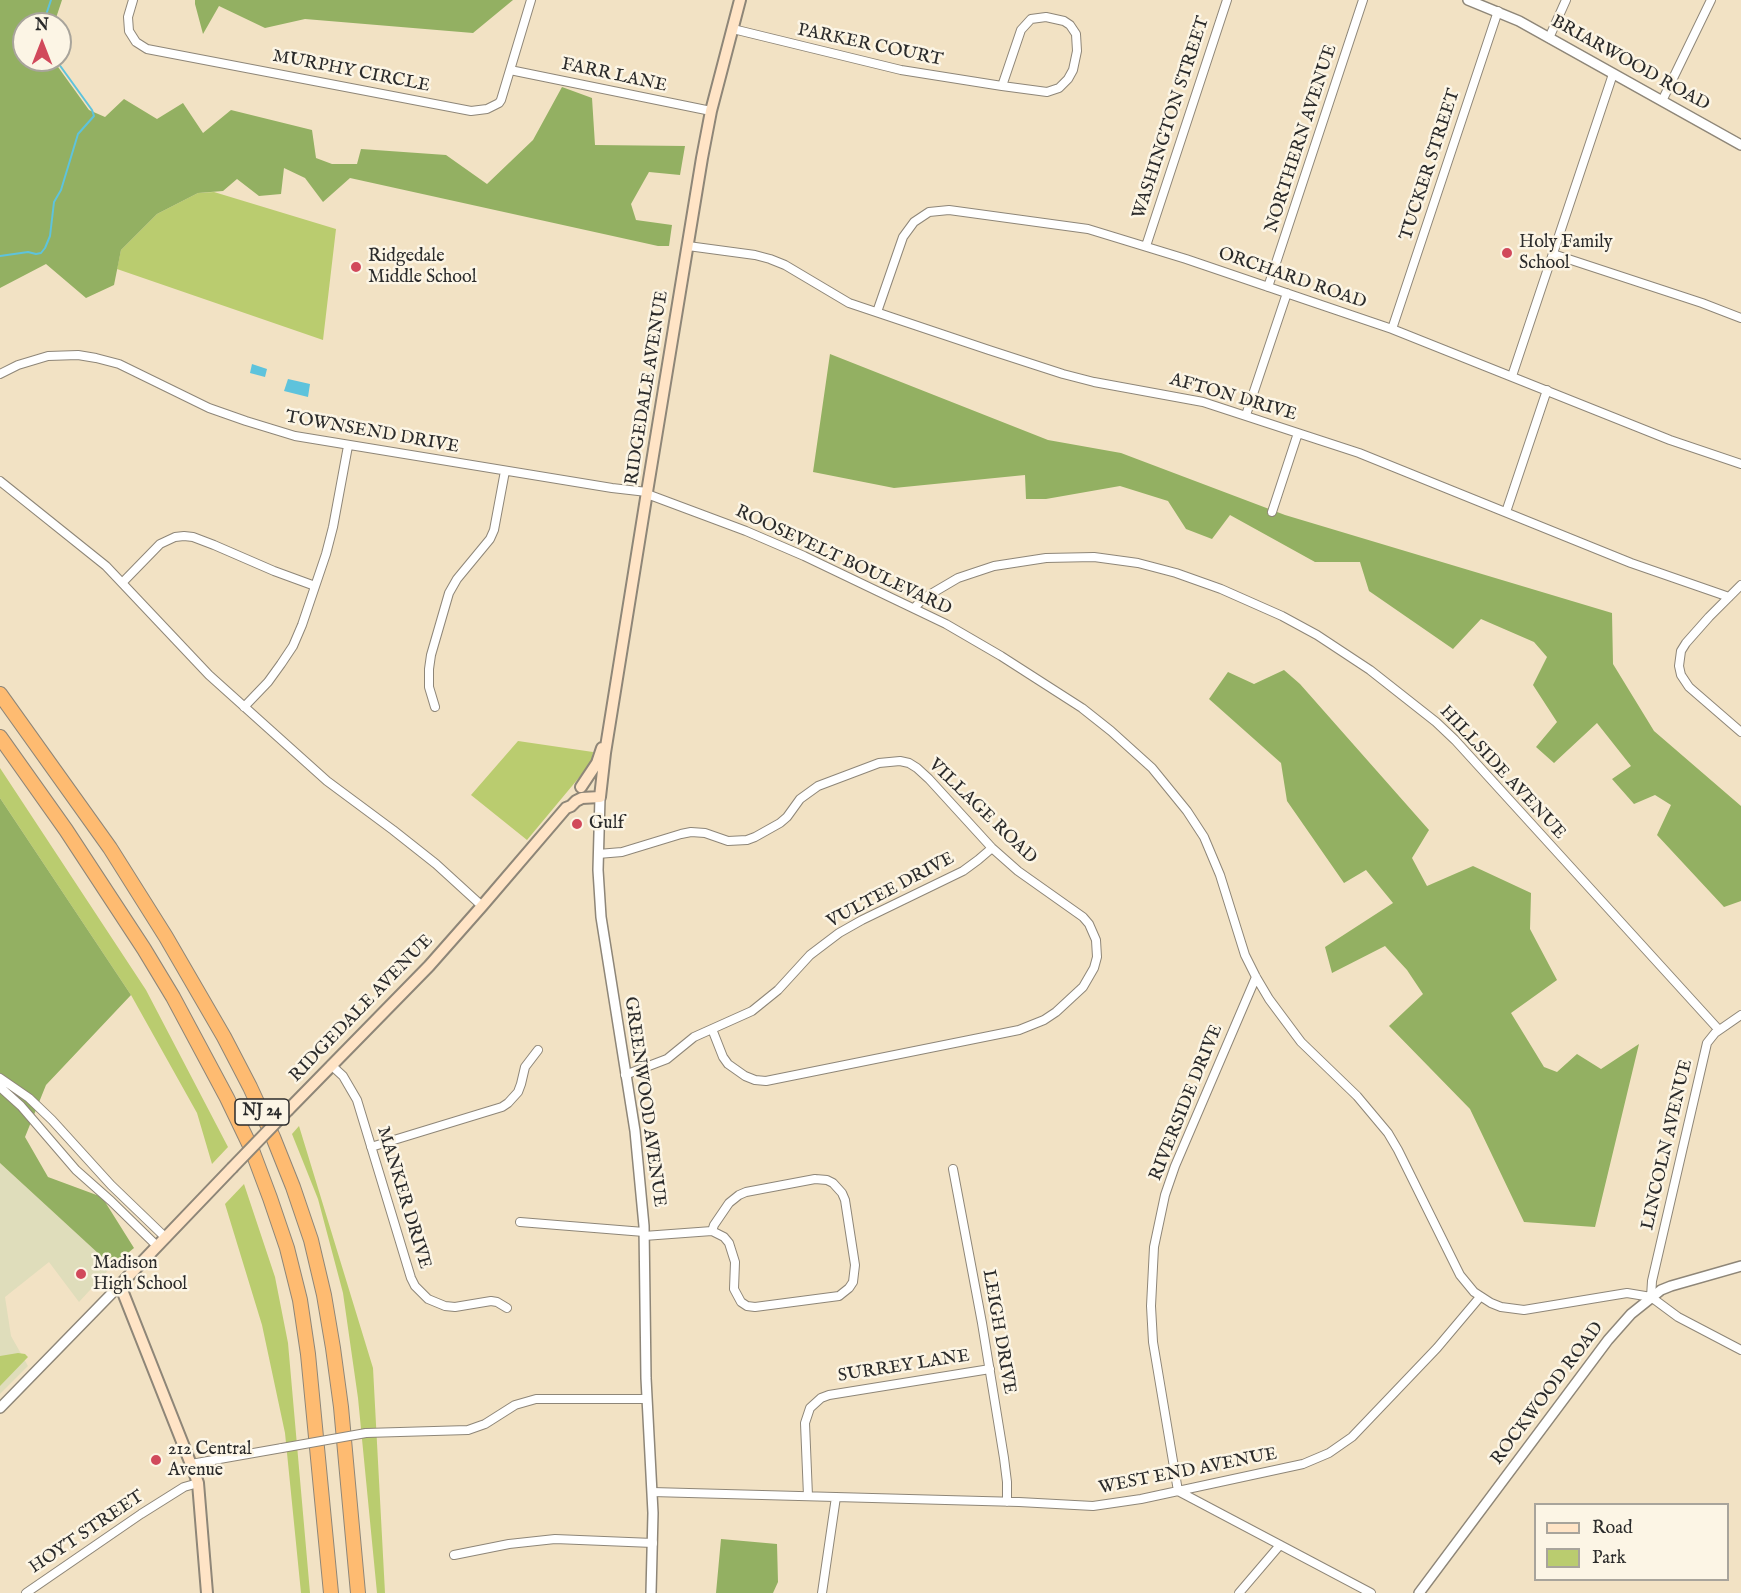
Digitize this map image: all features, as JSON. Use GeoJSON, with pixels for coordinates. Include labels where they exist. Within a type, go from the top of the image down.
{"type":"FeatureCollection","features":[{"type":"Feature","properties":{"kind":"highway","name":"NJ 24"},"geometry":{"type":"LineString","coordinates":[[0,694],[85,812],[166,937],[224,1037],[273,1137],[293,1187],[311,1240],[324,1294],[333,1348],[341,1407],[358,1593]]}},
{"type":"Feature","properties":{"kind":"highway","name":"NJ 24"},"geometry":{"type":"LineString","coordinates":[[0,737],[78,848],[144,949],[173,997],[252,1150],[287,1248],[297,1290],[308,1354],[331,1593]]}},
{"type":"Feature","properties":{"kind":"main road","name":"RIDGEDALE AVENUE"},"geometry":{"type":"LineString","coordinates":[[120,1285],[429,966],[566,808],[582,798],[600,797],[647,493],[711,111],[740,0]]}},
{"type":"Feature","properties":{"kind":"main road","name":"RIDGEDALE AVENUE"},"geometry":{"type":"LineString","coordinates":[[566,808],[566,802],[581,787],[597,763],[600,750],[607,741]]}},
{"type":"Feature","properties":{"kind":"main road"},"geometry":{"type":"LineString","coordinates":[[581,787],[591,784],[602,785]]}},
{"type":"Feature","properties":{"kind":"main road"},"geometry":{"type":"LineString","coordinates":[[120,1285],[198,1484],[207,1593]]}},
{"type":"Feature","properties":{"kind":"street","name":"MURPHY CIRCLE"},"geometry":{"type":"LineString","coordinates":[[133,0],[128,17],[129,31],[136,42],[147,49],[471,111],[487,109],[499,103],[531,0]]}},
{"type":"Feature","properties":{"kind":"street","name":"WASHINGTON STREET"},"geometry":{"type":"LineString","coordinates":[[1146,246],[1227,0]]}},
{"type":"Feature","properties":{"kind":"street","name":"NORTHERN AVENUE"},"geometry":{"type":"LineString","coordinates":[[1268,287],[1364,0]]}},
{"type":"Feature","properties":{"kind":"street","name":"BRIARWOOD ROAD"},"geometry":{"type":"LineString","coordinates":[[1468,0],[1498,11],[1549,38],[1741,145]]}},
{"type":"Feature","properties":{"kind":"street"},"geometry":{"type":"LineString","coordinates":[[1549,38],[1566,0]]}},
{"type":"Feature","properties":{"kind":"street"},"geometry":{"type":"LineString","coordinates":[[1662,101],[1711,0]]}},
{"type":"Feature","properties":{"kind":"street","name":"TUCKER STREET"},"geometry":{"type":"LineString","coordinates":[[1392,329],[1498,11]]}},
{"type":"Feature","properties":{"kind":"street","name":"PARKER COURT"},"geometry":{"type":"LineString","coordinates":[[733,29],[901,70],[1002,86],[1047,92],[1063,85],[1073,70],[1077,51],[1076,34],[1070,25],[1057,18],[1046,17],[1027,23],[1019,33],[1002,86]]}},
{"type":"Feature","properties":{"kind":"street","name":"FARR LANE"},"geometry":{"type":"LineString","coordinates":[[510,70],[711,111]]}},
{"type":"Feature","properties":{"kind":"street"},"geometry":{"type":"LineString","coordinates":[[1512,376],[1613,74]]}},
{"type":"Feature","properties":{"kind":"street","name":"ORCHARD ROAD"},"geometry":{"type":"LineString","coordinates":[[877,312],[903,237],[914,222],[930,212],[950,210],[1088,229],[1146,246],[1392,329],[1670,440],[1741,464]]}},
{"type":"Feature","properties":{"kind":"street","name":"AFTON DRIVE"},"geometry":{"type":"LineString","coordinates":[[688,246],[770,259],[785,265],[840,299],[1063,374],[1203,402],[1298,432],[1359,453],[1631,563],[1729,597]]}},
{"type":"Feature","properties":{"kind":"street"},"geometry":{"type":"LineString","coordinates":[[1553,254],[1692,299],[1741,318]]}},
{"type":"Feature","properties":{"kind":"street"},"geometry":{"type":"LineString","coordinates":[[1246,415],[1287,293]]}},
{"type":"Feature","properties":{"kind":"street","name":"TOWNSEND DRIVE"},"geometry":{"type":"LineString","coordinates":[[0,374],[18,364],[48,356],[78,355],[96,358],[118,364],[191,400],[246,421],[295,436],[647,493]]}},
{"type":"Feature","properties":{"kind":"street"},"geometry":{"type":"LineString","coordinates":[[1506,513],[1547,390]]}},
{"type":"Feature","properties":{"kind":"street"},"geometry":{"type":"LineString","coordinates":[[1272,512],[1298,432]]}},
{"type":"Feature","properties":{"kind":"street"},"geometry":{"type":"LineString","coordinates":[[244,706],[268,682],[293,646],[333,527],[348,446]]}},
{"type":"Feature","properties":{"kind":"street"},"geometry":{"type":"LineString","coordinates":[[435,708],[429,687],[429,669],[449,593],[457,579],[490,539],[494,530],[505,471]]}},
{"type":"Feature","properties":{"kind":"street"},"geometry":{"type":"LineString","coordinates":[[0,481],[91,553],[209,675],[327,781],[419,850],[482,906]]}},
{"type":"Feature","properties":{"kind":"street","name":"ROOSEVELT BOULEVARD"},"geometry":{"type":"LineString","coordinates":[[647,493],[785,547],[946,624],[1065,697],[1111,731],[1152,768],[1187,811],[1204,837],[1220,874],[1245,955],[1269,999],[1301,1042],[1357,1096],[1388,1133],[1460,1275],[1480,1297],[1501,1307],[1524,1310],[1627,1293],[1651,1298]]}},
{"type":"Feature","properties":{"kind":"street"},"geometry":{"type":"LineString","coordinates":[[122,583],[160,544],[175,537],[184,536],[193,537],[315,586]]}},
{"type":"Feature","properties":{"kind":"street","name":"HILLSIDE AVENUE"},"geometry":{"type":"LineString","coordinates":[[914,608],[932,593],[958,578],[994,566],[1046,558],[1094,557],[1138,563],[1176,573],[1244,598],[1282,616],[1370,670],[1436,722],[1455,740],[1719,1030]]}},
{"type":"Feature","properties":{"kind":"street"},"geometry":{"type":"LineString","coordinates":[[1741,585],[1686,643],[1681,651],[1679,666],[1681,675],[1689,687],[1741,732]]}},
{"type":"Feature","properties":{"kind":"street","name":"VILLAGE ROAD"},"geometry":{"type":"LineString","coordinates":[[598,854],[622,852],[691,832],[705,833],[728,841],[747,840],[780,823],[800,799],[818,786],[879,763],[900,761],[917,768],[929,779],[992,848],[1026,877],[1083,916],[1096,940],[1097,957],[1089,978],[1072,998],[1044,1020],[1020,1030],[766,1082],[745,1076],[728,1064],[712,1029]]}},
{"type":"Feature","properties":{"kind":"street","name":"GREENWOOD AVENUE"},"geometry":{"type":"LineString","coordinates":[[600,797],[598,888],[635,1131],[644,1234],[647,1399],[653,1543],[651,1593]]}},
{"type":"Feature","properties":{"kind":"street","name":"VULTEE DRIVE"},"geometry":{"type":"LineString","coordinates":[[625,1075],[666,1059],[694,1037],[743,1016],[766,1001],[810,955],[839,933],[963,871],[992,848]]}},
{"type":"Feature","properties":{"kind":"street","name":"RIVERSIDE DRIVE"},"geometry":{"type":"LineString","coordinates":[[1178,1491],[1153,1342],[1151,1306],[1154,1247],[1165,1195],[1175,1166],[1256,977]]}},
{"type":"Feature","properties":{"kind":"street","name":"LINCOLN AVENUE"},"geometry":{"type":"LineString","coordinates":[[1651,1298],[1652,1281],[1707,1043],[1719,1030],[1741,1015]]}},
{"type":"Feature","properties":{"kind":"street"},"geometry":{"type":"LineString","coordinates":[[371,1147],[502,1107],[518,1092],[525,1067],[538,1050]]}},
{"type":"Feature","properties":{"kind":"street","name":"MANKER DRIVE"},"geometry":{"type":"LineString","coordinates":[[331,1065],[343,1076],[357,1100],[411,1278],[421,1293],[445,1306],[455,1307],[491,1301],[507,1308]]}},
{"type":"Feature","properties":{"kind":"street"},"geometry":{"type":"LineString","coordinates":[[0,1078],[29,1098],[52,1120],[111,1185],[166,1238]]}},
{"type":"Feature","properties":{"kind":"street"},"geometry":{"type":"LineString","coordinates":[[0,1087],[21,1106],[76,1170],[157,1246]]}},
{"type":"Feature","properties":{"kind":"street","name":"LEIGH DRIVE"},"geometry":{"type":"LineString","coordinates":[[953,1168],[990,1369],[1007,1482],[1007,1502]]}},
{"type":"Feature","properties":{"kind":"street"},"geometry":{"type":"LineString","coordinates":[[519,1222],[644,1234],[712,1231],[724,1237],[729,1243],[735,1262],[734,1288],[741,1302],[749,1307],[839,1296],[853,1282],[855,1264],[845,1200],[838,1187],[827,1180],[815,1179],[739,1195],[729,1203],[712,1231]]}},
{"type":"Feature","properties":{"kind":"street","name":"ROCKWOOD ROAD"},"geometry":{"type":"LineString","coordinates":[[1419,1593],[1608,1340],[1631,1314],[1671,1286],[1741,1266]]}},
{"type":"Feature","properties":{"kind":"street","name":"RIDGEDALE AVENUE"},"geometry":{"type":"LineString","coordinates":[[0,1408],[120,1285]]}},
{"type":"Feature","properties":{"kind":"street","name":"WEST END AVENUE"},"geometry":{"type":"LineString","coordinates":[[652,1492],[1093,1506],[1141,1500],[1303,1464],[1336,1449],[1352,1437],[1437,1347],[1480,1297]]}},
{"type":"Feature","properties":{"kind":"street"},"geometry":{"type":"LineString","coordinates":[[1651,1298],[1678,1317],[1741,1350]]}},
{"type":"Feature","properties":{"kind":"street","name":"SURREY LANE"},"geometry":{"type":"LineString","coordinates":[[808,1496],[804,1423],[815,1402],[829,1395],[990,1369]]}},
{"type":"Feature","properties":{"kind":"street"},"geometry":{"type":"LineString","coordinates":[[191,1464],[366,1433],[468,1430],[485,1424],[515,1405],[536,1399],[647,1399]]}},
{"type":"Feature","properties":{"kind":"street","name":"HOYT STREET"},"geometry":{"type":"LineString","coordinates":[[28,1593],[141,1514],[184,1487],[198,1484]]}},
{"type":"Feature","properties":{"kind":"street"},"geometry":{"type":"LineString","coordinates":[[1178,1491],[1371,1593]]}},
{"type":"Feature","properties":{"kind":"street"},"geometry":{"type":"LineString","coordinates":[[822,1593],[836,1497]]}},
{"type":"Feature","properties":{"kind":"street"},"geometry":{"type":"LineString","coordinates":[[454,1555],[509,1544],[555,1539],[653,1543]]}},
{"type":"Feature","properties":{"kind":"street"},"geometry":{"type":"LineString","coordinates":[[1239,1593],[1280,1545]]}},
{"type":"Feature","properties":{"kind":"shaded area","name":"Madison High School"},"geometry":{"type":"Polygon","coordinates":[[[0,1163],[112,1266],[79,1302],[49,1262],[5,1297],[11,1336],[28,1366],[0,1394],[0,1163]]]}},
{"type":"Feature","properties":{"kind":"green space"},"geometry":{"type":"Polygon","coordinates":[[[0,0],[62,0],[58,12],[12,12],[12,72],[62,72],[89,110],[105,117],[124,99],[157,119],[183,103],[203,133],[231,110],[312,130],[316,158],[332,164],[357,164],[361,149],[446,155],[487,184],[533,140],[562,87],[592,98],[595,145],[685,146],[680,175],[649,172],[631,204],[636,220],[672,225],[669,246],[658,246],[350,178],[323,202],[305,178],[284,168],[281,194],[259,196],[237,179],[223,191],[198,193],[157,214],[121,250],[114,285],[86,298],[46,264],[0,288],[0,0]]]}},
{"type":"Feature","properties":{"kind":"green space"},"geometry":{"type":"Polygon","coordinates":[[[195,0],[513,0],[473,33],[305,19],[265,28],[219,6],[203,34],[195,0]]]}},
{"type":"Feature","properties":{"kind":"green space"},"geometry":{"type":"Polygon","coordinates":[[[214,192],[336,229],[323,340],[117,269],[121,250],[157,214],[198,193],[214,192]]]}},
{"type":"Feature","properties":{"kind":"green space"},"geometry":{"type":"Polygon","coordinates":[[[830,354],[1048,440],[1121,453],[1285,515],[1612,613],[1613,664],[1654,731],[1741,806],[1741,901],[1724,907],[1657,835],[1671,805],[1655,795],[1634,804],[1612,779],[1631,766],[1597,723],[1554,763],[1536,747],[1557,722],[1533,685],[1547,657],[1534,642],[1481,619],[1453,649],[1369,591],[1360,562],[1315,562],[1230,515],[1212,539],[1186,529],[1168,501],[1120,486],[1046,499],[1026,499],[1025,475],[894,488],[813,472],[830,354]]]}},
{"type":"Feature","properties":{"kind":"green space"},"geometry":{"type":"Polygon","coordinates":[[[1284,670],[1300,684],[1429,830],[1412,858],[1427,886],[1473,866],[1531,893],[1530,929],[1557,980],[1511,1013],[1544,1067],[1557,1072],[1577,1054],[1601,1069],[1639,1044],[1595,1227],[1524,1222],[1470,1109],[1389,1026],[1423,994],[1407,970],[1385,946],[1332,973],[1325,947],[1393,903],[1366,870],[1344,883],[1287,801],[1281,763],[1209,699],[1228,672],[1254,684],[1284,670]]]}},
{"type":"Feature","properties":{"kind":"green space"},"geometry":{"type":"Polygon","coordinates":[[[518,741],[593,752],[592,762],[527,840],[471,795],[518,741]]]}},
{"type":"Feature","properties":{"kind":"green space"},"geometry":{"type":"Polygon","coordinates":[[[0,768],[146,990],[228,1147],[212,1164],[197,1113],[131,995],[0,798],[0,768]]]}},
{"type":"Feature","properties":{"kind":"green space"},"geometry":{"type":"Polygon","coordinates":[[[0,798],[131,995],[46,1085],[25,1137],[48,1177],[102,1197],[134,1248],[112,1266],[0,1163],[0,798]]]}},
{"type":"Feature","properties":{"kind":"green space"},"geometry":{"type":"Polygon","coordinates":[[[299,1126],[373,1368],[385,1593],[377,1593],[358,1398],[343,1293],[318,1199],[292,1134],[299,1126]]]}},
{"type":"Feature","properties":{"kind":"green space"},"geometry":{"type":"Polygon","coordinates":[[[244,1184],[275,1277],[288,1343],[310,1593],[301,1593],[285,1433],[262,1325],[225,1204],[244,1184]]]}},
{"type":"Feature","properties":{"kind":"green space"},"geometry":{"type":"Polygon","coordinates":[[[18,1353],[28,1357],[0,1386],[0,1356],[18,1353]]]}},
{"type":"Feature","properties":{"kind":"green space"},"geometry":{"type":"Polygon","coordinates":[[[721,1539],[777,1544],[778,1582],[773,1593],[716,1593],[721,1539]]]}},
{"type":"Feature","properties":{"kind":"water"},"geometry":{"type":"Polygon","coordinates":[[[252,364],[267,369],[265,377],[250,373],[252,364]]]}},
{"type":"Feature","properties":{"kind":"water"},"geometry":{"type":"Polygon","coordinates":[[[288,379],[310,384],[308,397],[284,391],[288,379]]]}},
{"type":"Feature","properties":{"kind":"waterway"},"geometry":{"type":"LineString","coordinates":[[47,12],[51,0]]}},
{"type":"Feature","properties":{"kind":"waterway"},"geometry":{"type":"LineString","coordinates":[[0,256],[28,252],[36,254],[41,253],[45,248],[50,236],[54,202],[61,190],[78,134],[94,116],[65,72]]}},
{"type":"Feature","properties":{"kind":"place","name":"Holy Family School"},"geometry":{"type":"Point","coordinates":[1507,253]}},
{"type":"Feature","properties":{"kind":"place","name":"Ridgedale Middle School"},"geometry":{"type":"Point","coordinates":[356,267]}},
{"type":"Feature","properties":{"kind":"place","name":"Gulf"},"geometry":{"type":"Point","coordinates":[577,824]}},
{"type":"Feature","properties":{"kind":"place","name":"Madison High School"},"geometry":{"type":"Point","coordinates":[81,1274]}},
{"type":"Feature","properties":{"kind":"place","name":"212 Central Avenue"},"geometry":{"type":"Point","coordinates":[156,1460]}}]}
